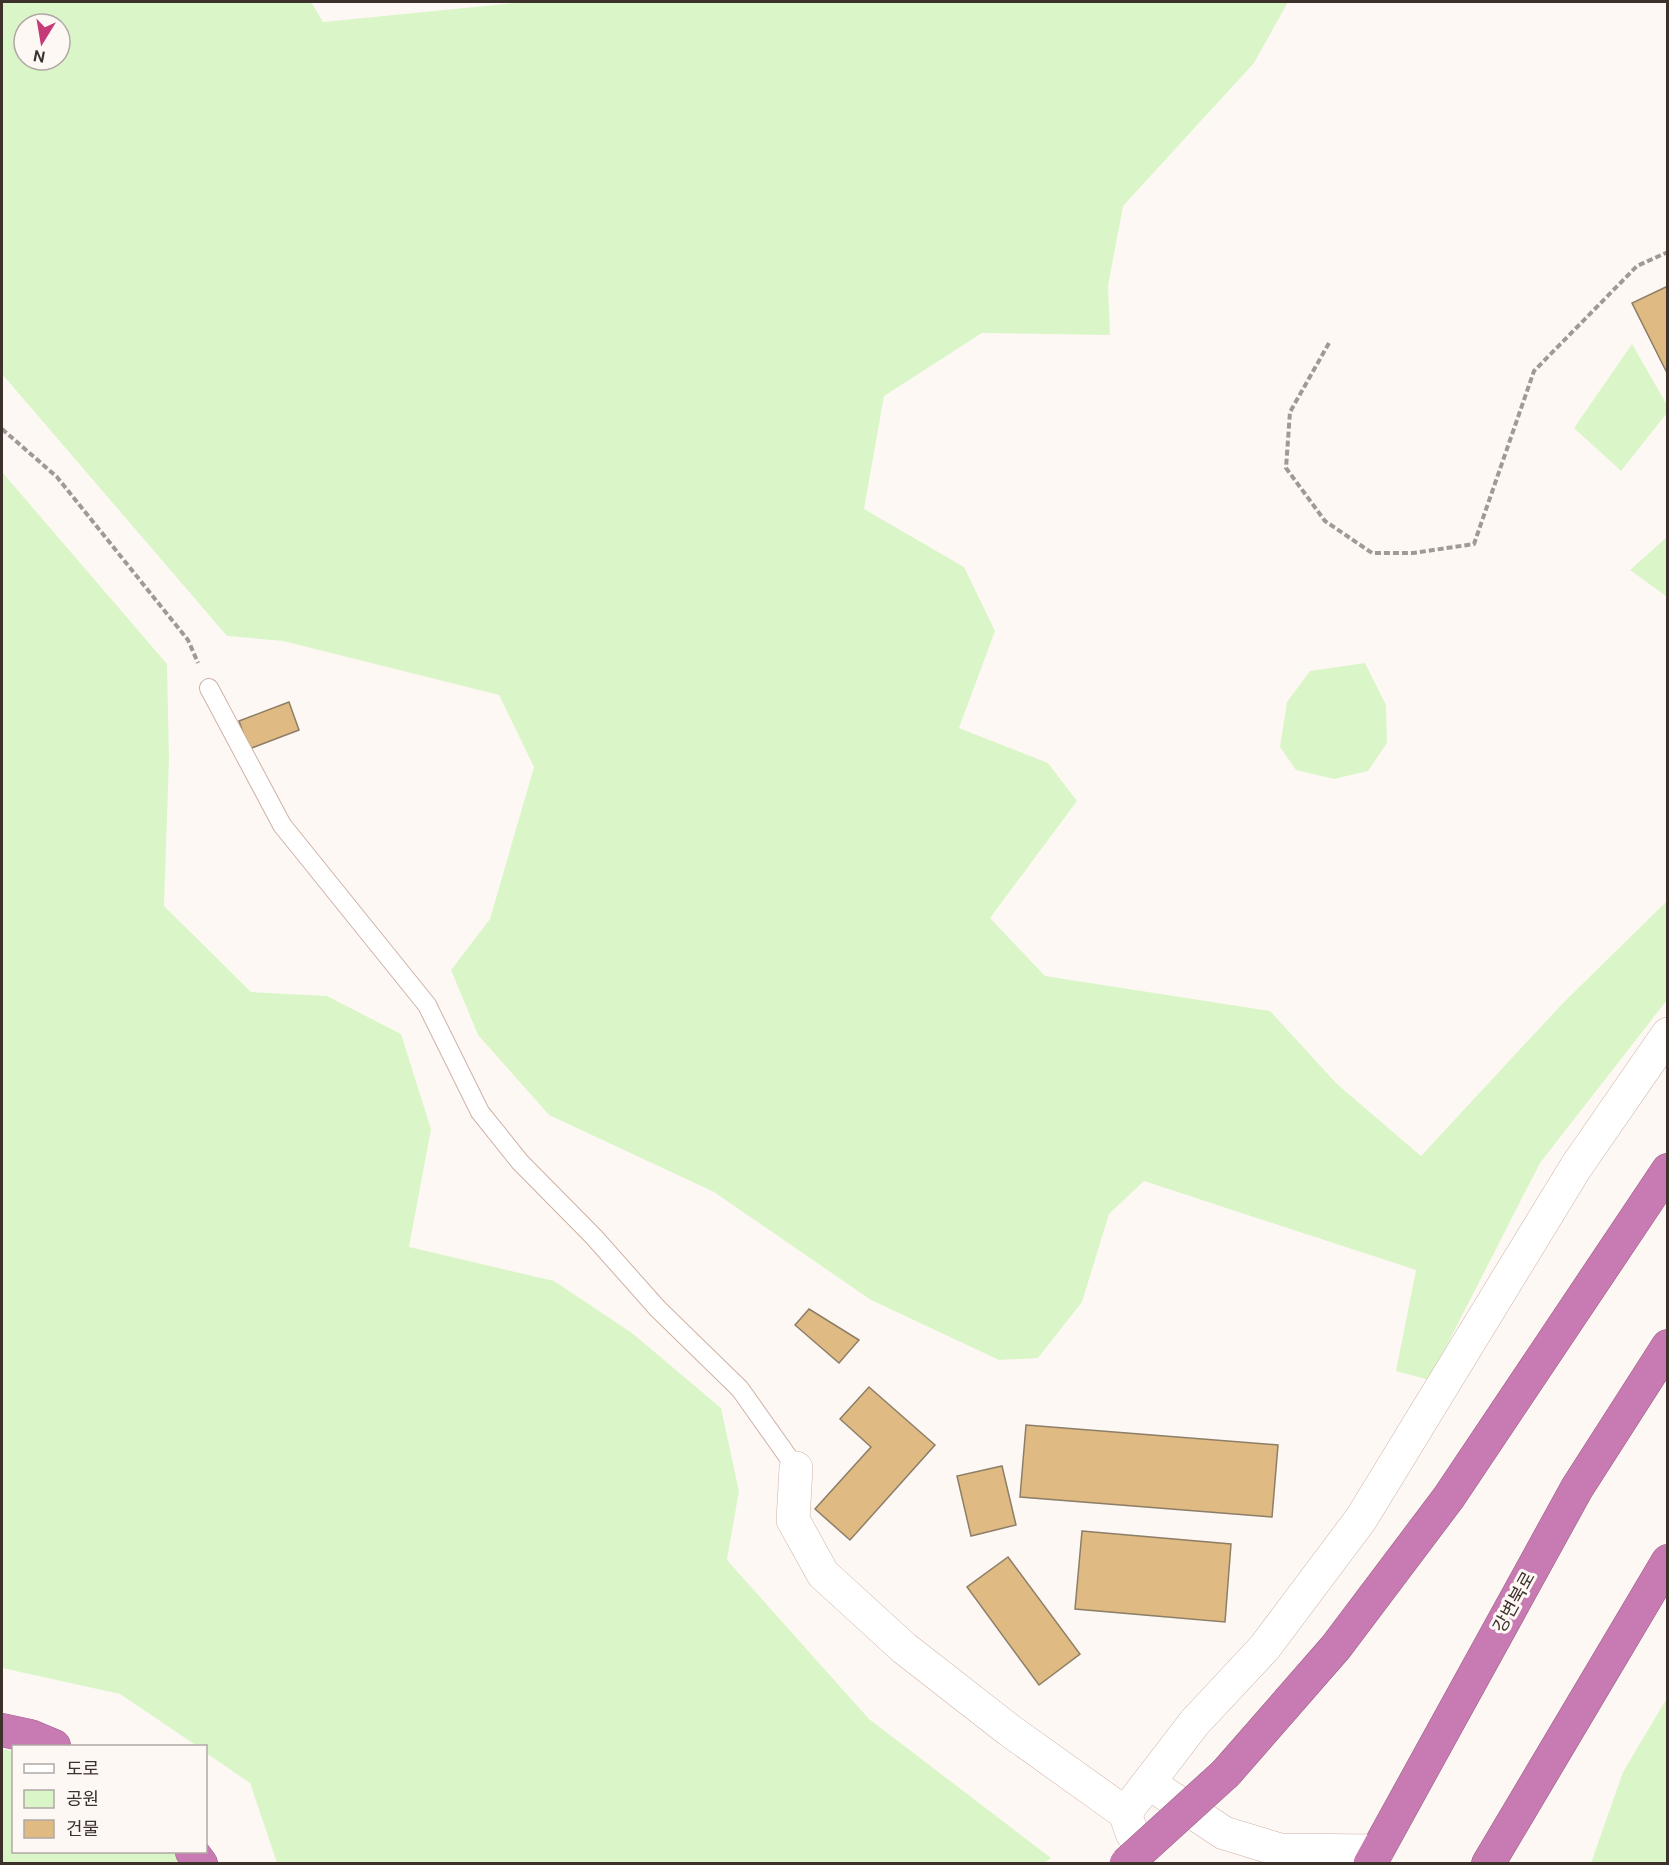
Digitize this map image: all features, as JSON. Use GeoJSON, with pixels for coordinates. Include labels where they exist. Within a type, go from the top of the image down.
{"type":"FeatureCollection","features":[{"type":"Feature","properties":{"kind":"highway"},"geometry":{"type":"LineString","coordinates":[[1126,1863],[1226,1773],[1336,1647],[1449,1497],[1668,1170]]}},
{"type":"Feature","properties":{"kind":"highway","name":"강변북로"},"geometry":{"type":"LineString","coordinates":[[1373,1857],[1577,1488],[1668,1346]]}},
{"type":"Feature","properties":{"kind":"highway"},"geometry":{"type":"LineString","coordinates":[[1488,1863],[1668,1561]]}},
{"type":"Feature","properties":{"kind":"highway"},"geometry":{"type":"LineString","coordinates":[[2,1730],[30,1736],[52,1745]]}},
{"type":"Feature","properties":{"kind":"street"},"geometry":{"type":"LineString","coordinates":[[1125,1813],[1195,1722],[1265,1647],[1361,1519],[1576,1167],[1668,1034]]}},
{"type":"Feature","properties":{"kind":"street"},"geometry":{"type":"LineString","coordinates":[[796,1468],[793,1520],[823,1574],[904,1648],[1009,1730],[1125,1813],[1143,1863]]}},
{"type":"Feature","properties":{"kind":"street"},"geometry":{"type":"LineString","coordinates":[[1149,1783],[1224,1833],[1280,1850],[1373,1857]]}},
{"type":"Feature","properties":{"kind":"lane"},"geometry":{"type":"LineString","coordinates":[[209,688],[282,825],[427,1005],[480,1112],[520,1162],[594,1238],[658,1309],[740,1389],[796,1468]]}},
{"type":"Feature","properties":{"kind":"path"},"geometry":{"type":"LineString","coordinates":[[1329,343],[1290,412],[1286,468],[1325,521],[1372,553],[1413,553],[1474,544],[1534,371],[1637,266],[1668,252]]}},
{"type":"Feature","properties":{"kind":"path"},"geometry":{"type":"LineString","coordinates":[[2,429],[57,477],[121,554],[188,640],[209,688]]}},
{"type":"Feature","properties":{"kind":"green space"},"geometry":{"type":"Polygon","coordinates":[[[2,2],[311,2],[323,22],[526,2],[1288,2],[1254,63],[1123,206],[1108,286],[1110,335],[982,333],[884,396],[864,509],[964,567],[995,631],[959,728],[1048,763],[1077,801],[990,918],[1045,976],[1270,1011],[1337,1084],[1421,1156],[1563,1003],[1667,901],[1667,1000],[1540,1163],[1429,1380],[1396,1371],[1416,1270],[1144,1181],[1109,1214],[1082,1302],[1038,1358],[999,1360],[871,1300],[714,1192],[549,1115],[478,1035],[451,970],[490,919],[534,767],[499,695],[283,641],[227,636],[2,374],[2,2]]]}},
{"type":"Feature","properties":{"kind":"green space"},"geometry":{"type":"Polygon","coordinates":[[[1632,344],[1667,405],[1667,413],[1621,471],[1574,428],[1632,344]]]}},
{"type":"Feature","properties":{"kind":"green space"},"geometry":{"type":"Polygon","coordinates":[[[2,472],[167,664],[169,759],[164,906],[251,992],[327,996],[401,1034],[431,1129],[409,1247],[554,1281],[632,1333],[721,1408],[739,1491],[727,1560],[869,1719],[1051,1858],[1043,1864],[277,1863],[250,1783],[207,1754],[207,1745],[196,1745],[120,1694],[2,1668],[2,472]]]}},
{"type":"Feature","properties":{"kind":"green space"},"geometry":{"type":"Polygon","coordinates":[[[1667,537],[1667,597],[1630,570],[1667,537]]]}},
{"type":"Feature","properties":{"kind":"green space"},"geometry":{"type":"Polygon","coordinates":[[[1365,663],[1386,705],[1387,743],[1368,771],[1334,779],[1296,770],[1280,747],[1287,702],[1310,671],[1365,663]]]}},
{"type":"Feature","properties":{"kind":"green space"},"geometry":{"type":"Polygon","coordinates":[[[1667,1698],[1667,1863],[1591,1863],[1623,1772],[1667,1698]]]}},
{"type":"Feature","properties":{"kind":"green space"},"geometry":{"type":"Polygon","coordinates":[[[2,1749],[12,1751],[12,1853],[176,1853],[181,1863],[2,1863],[2,1749]]]}},
{"type":"Feature","properties":{"kind":"building"},"geometry":{"type":"Polygon","coordinates":[[[1668,286],[1668,375],[1632,303],[1668,286]]]}},
{"type":"Feature","properties":{"kind":"building"},"geometry":{"type":"Polygon","coordinates":[[[289,702],[299,730],[249,749],[239,721],[289,702]]]}},
{"type":"Feature","properties":{"kind":"building"},"geometry":{"type":"Polygon","coordinates":[[[809,1309],[859,1340],[839,1363],[795,1325],[809,1309]]]}},
{"type":"Feature","properties":{"kind":"building"},"geometry":{"type":"Polygon","coordinates":[[[869,1387],[935,1445],[850,1540],[815,1509],[871,1447],[840,1419],[869,1387]]]}},
{"type":"Feature","properties":{"kind":"building"},"geometry":{"type":"Polygon","coordinates":[[[1026,1425],[1278,1445],[1272,1517],[1020,1497],[1026,1425]]]}},
{"type":"Feature","properties":{"kind":"building"},"geometry":{"type":"Polygon","coordinates":[[[1002,1466],[1016,1525],[971,1536],[957,1476],[1002,1466]]]}},
{"type":"Feature","properties":{"kind":"building"},"geometry":{"type":"Polygon","coordinates":[[[1082,1531],[1231,1544],[1225,1622],[1075,1609],[1082,1531]]]}},
{"type":"Feature","properties":{"kind":"building"},"geometry":{"type":"Polygon","coordinates":[[[1008,1557],[1080,1654],[1039,1685],[967,1587],[1008,1557]]]}}]}
